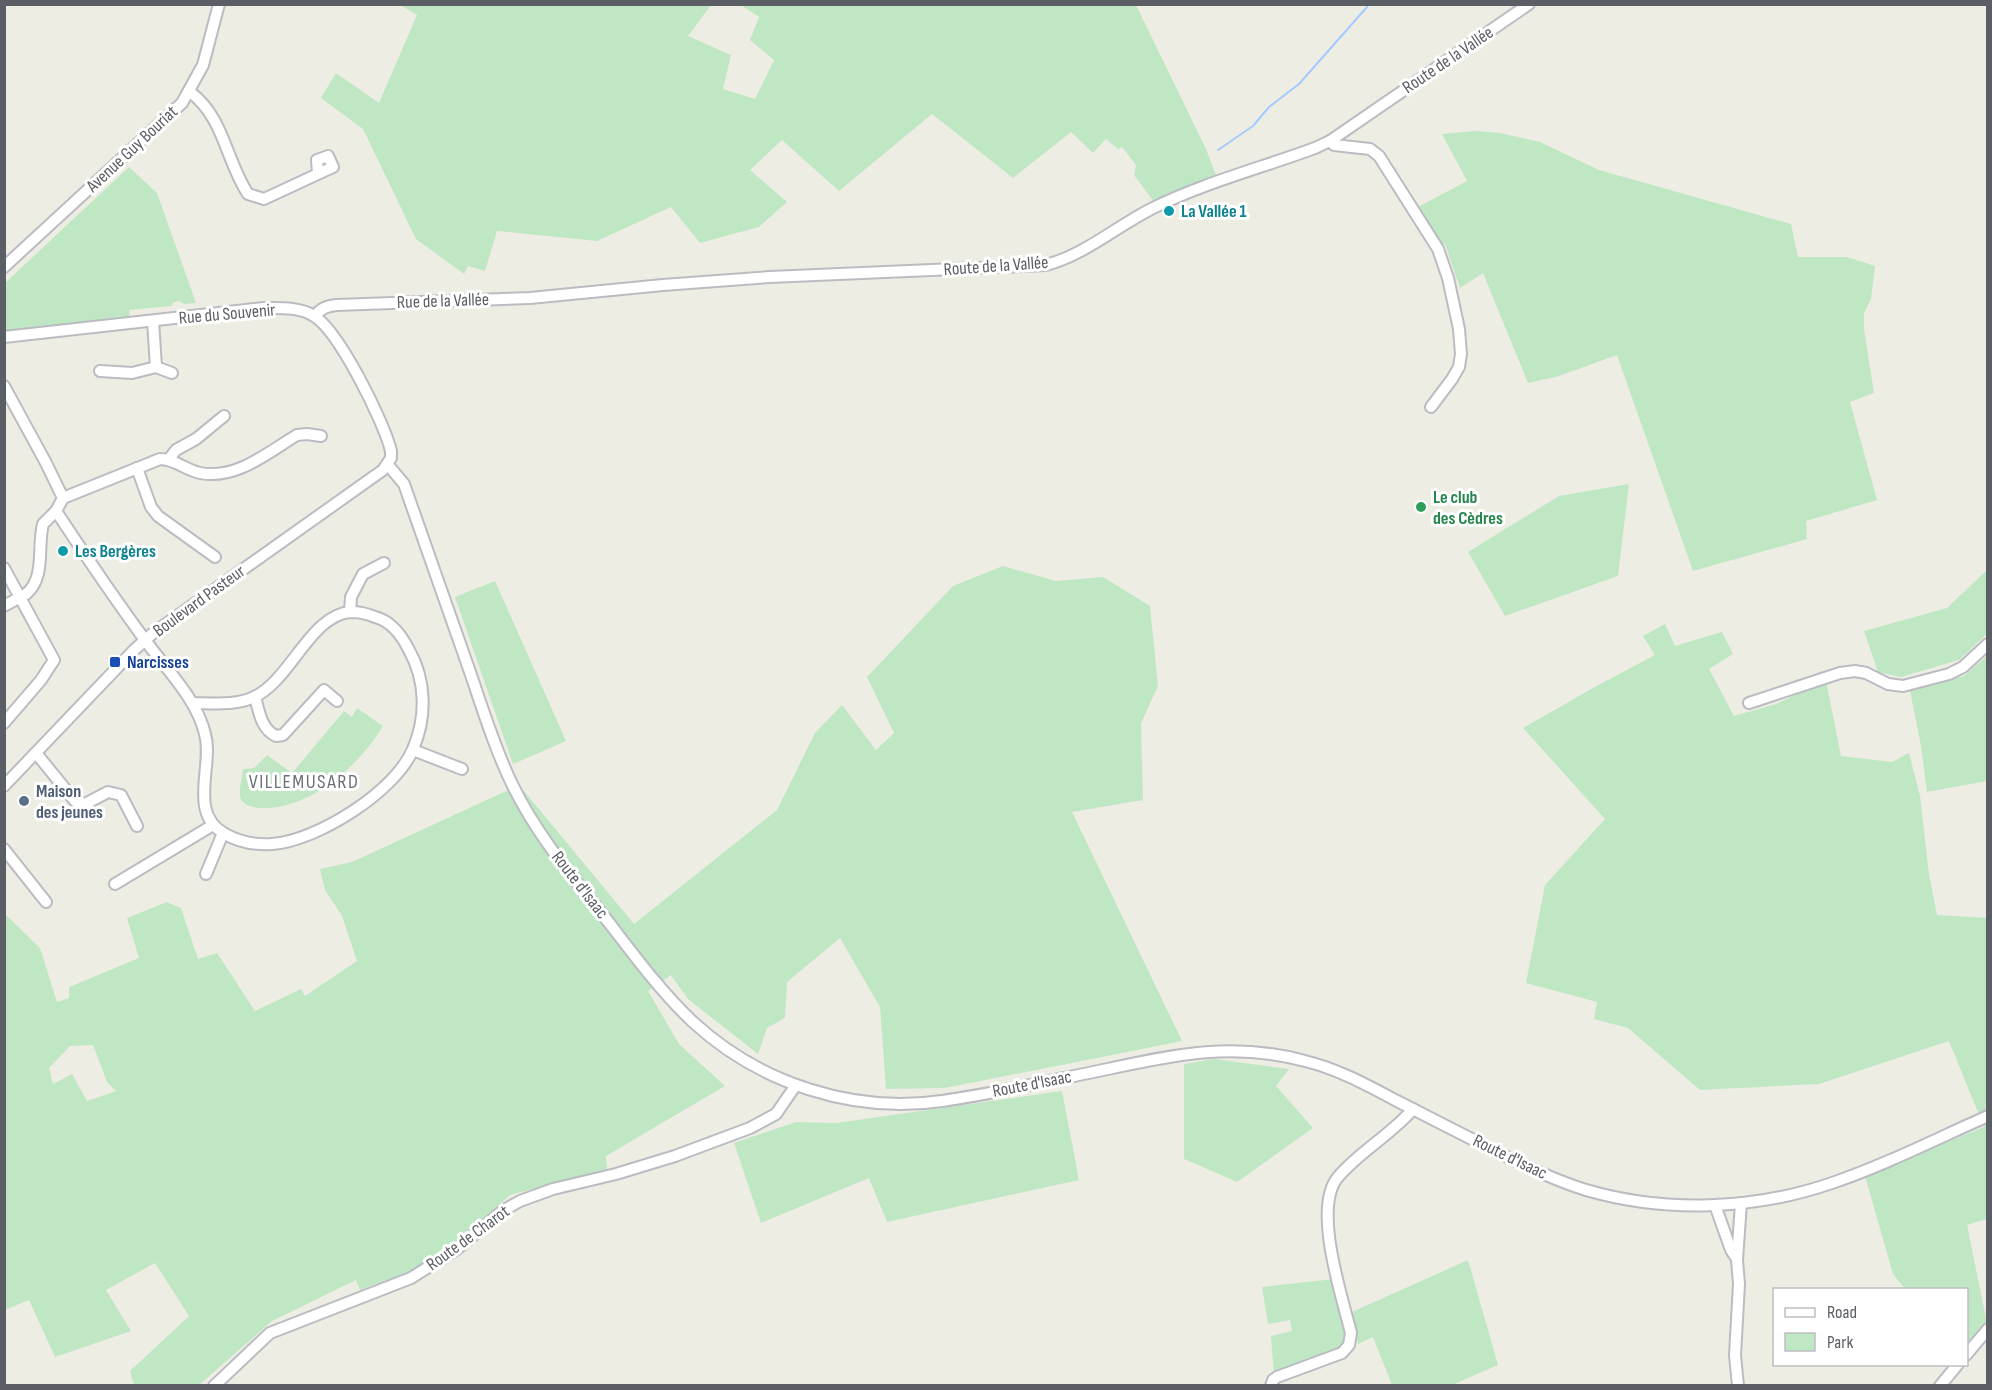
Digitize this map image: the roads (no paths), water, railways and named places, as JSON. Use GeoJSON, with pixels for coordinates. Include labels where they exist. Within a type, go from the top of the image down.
{"type":"FeatureCollection","features":[{"type":"Feature","properties":{"kind":"street","name":"Avenue Guy Bouriat"},"geometry":{"type":"LineString","coordinates":[[4,267],[174,112],[190,92],[207,54],[219,4]]}},
{"type":"Feature","properties":{"kind":"street","name":"Route de la Vallée"},"geometry":{"type":"LineString","coordinates":[[575,295],[663,285],[770,277],[1046,265],[1072,256],[1131,220],[1175,199],[1330,141],[1529,4]]}},
{"type":"Feature","properties":{"kind":"street"},"geometry":{"type":"LineString","coordinates":[[190,92],[209,112],[219,128],[242,185],[248,194],[264,199],[318,173]]}},
{"type":"Feature","properties":{"kind":"street"},"geometry":{"type":"LineString","coordinates":[[1330,141],[1334,145],[1370,149],[1379,156],[1438,249],[1448,278],[1459,329],[1461,354],[1459,367],[1431,407]]}},
{"type":"Feature","properties":{"kind":"street","name":"Rue de la Vallée"},"geometry":{"type":"LineString","coordinates":[[315,316],[321,309],[328,306],[575,295]]}},
{"type":"Feature","properties":{"kind":"street","name":"Rue du Souvenir"},"geometry":{"type":"LineString","coordinates":[[4,337],[272,308],[296,309],[315,316]]}},
{"type":"Feature","properties":{"kind":"street"},"geometry":{"type":"LineString","coordinates":[[315,316],[342,350],[374,409],[392,451],[388,465]]}},
{"type":"Feature","properties":{"kind":"street"},"geometry":{"type":"LineString","coordinates":[[153,321],[156,367]]}},
{"type":"Feature","properties":{"kind":"street"},"geometry":{"type":"LineString","coordinates":[[100,371],[132,373],[156,367],[172,373]]}},
{"type":"Feature","properties":{"kind":"street"},"geometry":{"type":"LineString","coordinates":[[4,386],[63,498]]}},
{"type":"Feature","properties":{"kind":"street"},"geometry":{"type":"LineString","coordinates":[[169,459],[176,450],[196,439],[224,416]]}},
{"type":"Feature","properties":{"kind":"street"},"geometry":{"type":"LineString","coordinates":[[4,606],[21,597],[34,584],[38,575],[43,524],[56,512],[63,498],[160,459],[169,459],[196,472],[225,474],[237,471],[297,435],[321,436]]}},
{"type":"Feature","properties":{"kind":"street","name":"Boulevard Pasteur"},"geometry":{"type":"LineString","coordinates":[[4,786],[145,640],[388,465]]}},
{"type":"Feature","properties":{"kind":"street","name":"Route d'Isaac"},"geometry":{"type":"LineString","coordinates":[[388,465],[404,484],[491,733],[511,782],[532,819],[560,860],[600,911],[660,987],[683,1011],[714,1040],[747,1062],[796,1085],[840,1098],[915,1104],[1004,1090],[1176,1054],[1234,1051],[1281,1056],[1332,1070],[1539,1173],[1590,1191],[1659,1204],[1715,1205],[1785,1196],[1832,1183],[1988,1116]]}},
{"type":"Feature","properties":{"kind":"street"},"geometry":{"type":"LineString","coordinates":[[137,468],[151,507],[158,516],[215,558]]}},
{"type":"Feature","properties":{"kind":"street"},"geometry":{"type":"LineString","coordinates":[[56,512],[192,703],[206,735],[207,752],[203,793],[205,806],[213,825],[224,833],[255,844],[273,844],[303,837],[352,813],[391,780],[413,750],[423,713],[420,677],[402,637],[379,618],[350,612],[334,617],[320,629],[272,685],[255,697],[225,703],[192,703]]}},
{"type":"Feature","properties":{"kind":"street"},"geometry":{"type":"LineString","coordinates":[[350,612],[351,597],[363,574],[384,563]]}},
{"type":"Feature","properties":{"kind":"street"},"geometry":{"type":"LineString","coordinates":[[4,568],[54,660],[41,680],[4,723]]}},
{"type":"Feature","properties":{"kind":"street"},"geometry":{"type":"LineString","coordinates":[[1749,702],[1840,673],[1855,671],[1866,673],[1888,684],[1903,686],[1949,674],[1963,667],[1988,644]]}},
{"type":"Feature","properties":{"kind":"street"},"geometry":{"type":"LineString","coordinates":[[255,697],[266,729],[276,736],[283,735],[324,690],[337,701]]}},
{"type":"Feature","properties":{"kind":"street"},"geometry":{"type":"LineString","coordinates":[[413,750],[462,769]]}},
{"type":"Feature","properties":{"kind":"street"},"geometry":{"type":"LineString","coordinates":[[36,753],[75,801],[85,804],[108,792],[122,795],[136,826]]}},
{"type":"Feature","properties":{"kind":"street"},"geometry":{"type":"LineString","coordinates":[[115,884],[213,825]]}},
{"type":"Feature","properties":{"kind":"street"},"geometry":{"type":"LineString","coordinates":[[206,874],[224,833]]}},
{"type":"Feature","properties":{"kind":"street"},"geometry":{"type":"LineString","coordinates":[[4,849],[46,902]]}},
{"type":"Feature","properties":{"kind":"street","name":"Route de Charot"},"geometry":{"type":"LineString","coordinates":[[214,1386],[270,1333],[411,1278],[457,1249],[504,1210],[520,1201],[675,1156],[750,1128],[776,1114],[796,1085]]}},
{"type":"Feature","properties":{"kind":"street"},"geometry":{"type":"LineString","coordinates":[[1271,1386],[1277,1377],[1342,1353],[1349,1345],[1351,1333],[1327,1234],[1328,1203],[1337,1177],[1413,1109]]}},
{"type":"Feature","properties":{"kind":"street"},"geometry":{"type":"LineString","coordinates":[[1738,1386],[1735,1355],[1741,1203]]}},
{"type":"Feature","properties":{"kind":"street"},"geometry":{"type":"LineString","coordinates":[[1715,1205],[1731,1250],[1737,1260]]}},
{"type":"Feature","properties":{"kind":"street"},"geometry":{"type":"LineString","coordinates":[[1968,1353],[1988,1329]]}},
{"type":"Feature","properties":{"kind":"street"},"geometry":{"type":"LineString","coordinates":[[1940,1386],[1957,1366]]}},
{"type":"Feature","properties":{"kind":"waterway"},"geometry":{"type":"LineString","coordinates":[[1218,150],[1253,126],[1269,107],[1299,84],[1367,7]]}},
{"type":"Feature","properties":{"kind":"place","name":"La Vallée 1"},"geometry":{"type":"Point","coordinates":[1169,211]}},
{"type":"Feature","properties":{"kind":"place","name":"Le club des Cèdres"},"geometry":{"type":"Point","coordinates":[1421,507]}},
{"type":"Feature","properties":{"kind":"place","name":"Les Bergères"},"geometry":{"type":"Point","coordinates":[63,551]}},
{"type":"Feature","properties":{"kind":"place","name":"Narcisses"},"geometry":{"type":"Point","coordinates":[115,662]}},
{"type":"Feature","properties":{"kind":"place","name":"Maison des jeunes"},"geometry":{"type":"Point","coordinates":[24,801]}},
{"type":"Feature","properties":{"kind":"district","name":"VILLEMUSARD"},"geometry":{"type":"Point","coordinates":[304,782]}}]}
